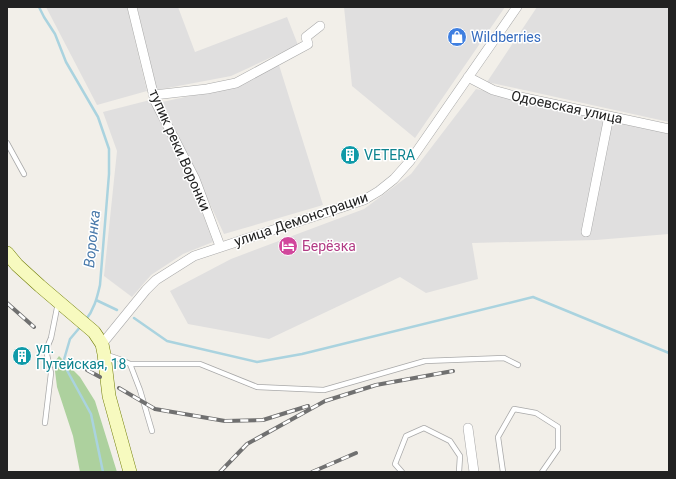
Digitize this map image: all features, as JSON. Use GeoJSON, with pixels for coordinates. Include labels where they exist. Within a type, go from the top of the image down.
{"type":"FeatureCollection","features":[{"type":"Feature","properties":{"kind":"street","name":"тупик реки Воронки"},"geometry":{"type":"LineString","coordinates":[[132,7],[154,96],[195,179],[220,246]]}},
{"type":"Feature","properties":{"kind":"street","name":"улица Демонстрации"},"geometry":{"type":"LineString","coordinates":[[103,349],[146,290],[156,280],[194,256],[220,246],[364,200],[379,191],[394,179],[410,161],[517,7]]}},
{"type":"Feature","properties":{"kind":"street"},"geometry":{"type":"LineString","coordinates":[[154,96],[207,89],[236,83],[308,44],[306,37],[320,26]]}},
{"type":"Feature","properties":{"kind":"street","name":"Одоевская улица"},"geometry":{"type":"LineString","coordinates":[[468,77],[493,90],[669,129]]}},
{"type":"Feature","properties":{"kind":"street"},"geometry":{"type":"LineString","coordinates":[[586,232],[609,116]]}},
{"type":"Feature","properties":{"kind":"street"},"geometry":{"type":"LineString","coordinates":[[7,253],[17,265],[40,286],[94,332],[103,349],[109,396],[130,472]]}},
{"type":"Feature","properties":{"kind":"street"},"geometry":{"type":"LineString","coordinates":[[468,428],[474,472]]}},
{"type":"Feature","properties":{"kind":"lane"},"geometry":{"type":"LineString","coordinates":[[7,143],[24,174]]}},
{"type":"Feature","properties":{"kind":"lane"},"geometry":{"type":"LineString","coordinates":[[45,423],[51,373],[46,350],[51,338],[59,301]]}},
{"type":"Feature","properties":{"kind":"lane"},"geometry":{"type":"LineString","coordinates":[[103,349],[130,364],[200,364],[257,387],[324,390],[425,361],[504,358],[518,365]]}},
{"type":"Feature","properties":{"kind":"lane"},"geometry":{"type":"LineString","coordinates":[[130,364],[140,390],[152,431]]}},
{"type":"Feature","properties":{"kind":"lane"},"geometry":{"type":"LineString","coordinates":[[503,472],[498,437],[514,409],[536,413],[558,427],[558,448],[542,472]]}},
{"type":"Feature","properties":{"kind":"lane"},"geometry":{"type":"LineString","coordinates":[[402,472],[395,464],[406,436],[424,428],[450,441],[460,456],[459,472]]}},
{"type":"Feature","properties":{"kind":"shaded area"},"geometry":{"type":"Polygon","coordinates":[[[46,7],[127,7],[147,91],[97,105],[46,7]]]}},
{"type":"Feature","properties":{"kind":"shaded area"},"geometry":{"type":"Polygon","coordinates":[[[137,7],[178,7],[195,52],[287,17],[298,45],[231,76],[157,90],[137,7]]]}},
{"type":"Feature","properties":{"kind":"shaded area"},"geometry":{"type":"Polygon","coordinates":[[[344,7],[505,7],[415,138],[352,86],[344,7]]]}},
{"type":"Feature","properties":{"kind":"shaded area"},"geometry":{"type":"Polygon","coordinates":[[[537,7],[669,7],[669,122],[487,82],[537,7]]]}},
{"type":"Feature","properties":{"kind":"shaded area"},"geometry":{"type":"Polygon","coordinates":[[[279,65],[323,205],[224,234],[162,102],[227,88],[279,65]]]}},
{"type":"Feature","properties":{"kind":"shaded area"},"geometry":{"type":"Polygon","coordinates":[[[476,89],[669,131],[669,234],[596,240],[472,243],[478,279],[426,293],[400,277],[269,339],[188,324],[170,291],[231,259],[364,209],[411,174],[476,89]]]}},
{"type":"Feature","properties":{"kind":"shaded area"},"geometry":{"type":"Polygon","coordinates":[[[150,100],[189,177],[213,242],[183,254],[151,275],[132,297],[104,276],[117,151],[103,112],[150,100]]]}},
{"type":"Feature","properties":{"kind":"green space"},"geometry":{"type":"Polygon","coordinates":[[[59,356],[80,377],[95,401],[117,472],[80,472],[73,436],[57,387],[54,363],[59,356]]]}},
{"type":"Feature","properties":{"kind":"waterway","name":"Воронка"},"geometry":{"type":"LineString","coordinates":[[39,7],[55,34],[66,62],[98,117],[109,149],[109,174],[100,285],[93,308],[85,321]]}},
{"type":"Feature","properties":{"kind":"waterway"},"geometry":{"type":"LineString","coordinates":[[134,318],[167,341],[257,362],[302,354],[533,297],[669,353]]}},
{"type":"Feature","properties":{"kind":"waterway"},"geometry":{"type":"LineString","coordinates":[[96,300],[117,310]]}},
{"type":"Feature","properties":{"kind":"waterway","name":"Воронка"},"geometry":{"type":"LineString","coordinates":[[81,326],[70,339],[63,363],[91,414],[103,472]]}},
{"type":"Feature","properties":{"kind":"railway"},"geometry":{"type":"LineString","coordinates":[[7,303],[34,327]]}},
{"type":"Feature","properties":{"kind":"railway"},"geometry":{"type":"LineString","coordinates":[[87,370],[100,377]]}},
{"type":"Feature","properties":{"kind":"railway"},"geometry":{"type":"LineString","coordinates":[[220,472],[247,444],[325,401],[376,385],[453,371]]}},
{"type":"Feature","properties":{"kind":"railway"},"geometry":{"type":"LineString","coordinates":[[119,388],[155,409],[225,421],[263,420],[308,406]]}},
{"type":"Feature","properties":{"kind":"railway"},"geometry":{"type":"LineString","coordinates":[[312,472],[356,453]]}},
{"type":"Feature","properties":{"kind":"place","name":"Wildberries"},"geometry":{"type":"Point","coordinates":[457,37]}},
{"type":"Feature","properties":{"kind":"place","name":"VETERA"},"geometry":{"type":"Point","coordinates":[350,155]}},
{"type":"Feature","properties":{"kind":"place","name":"Берёзка"},"geometry":{"type":"Point","coordinates":[288,246]}},
{"type":"Feature","properties":{"kind":"place","name":"ул. Путейская, 18"},"geometry":{"type":"Point","coordinates":[22,356]}}]}
